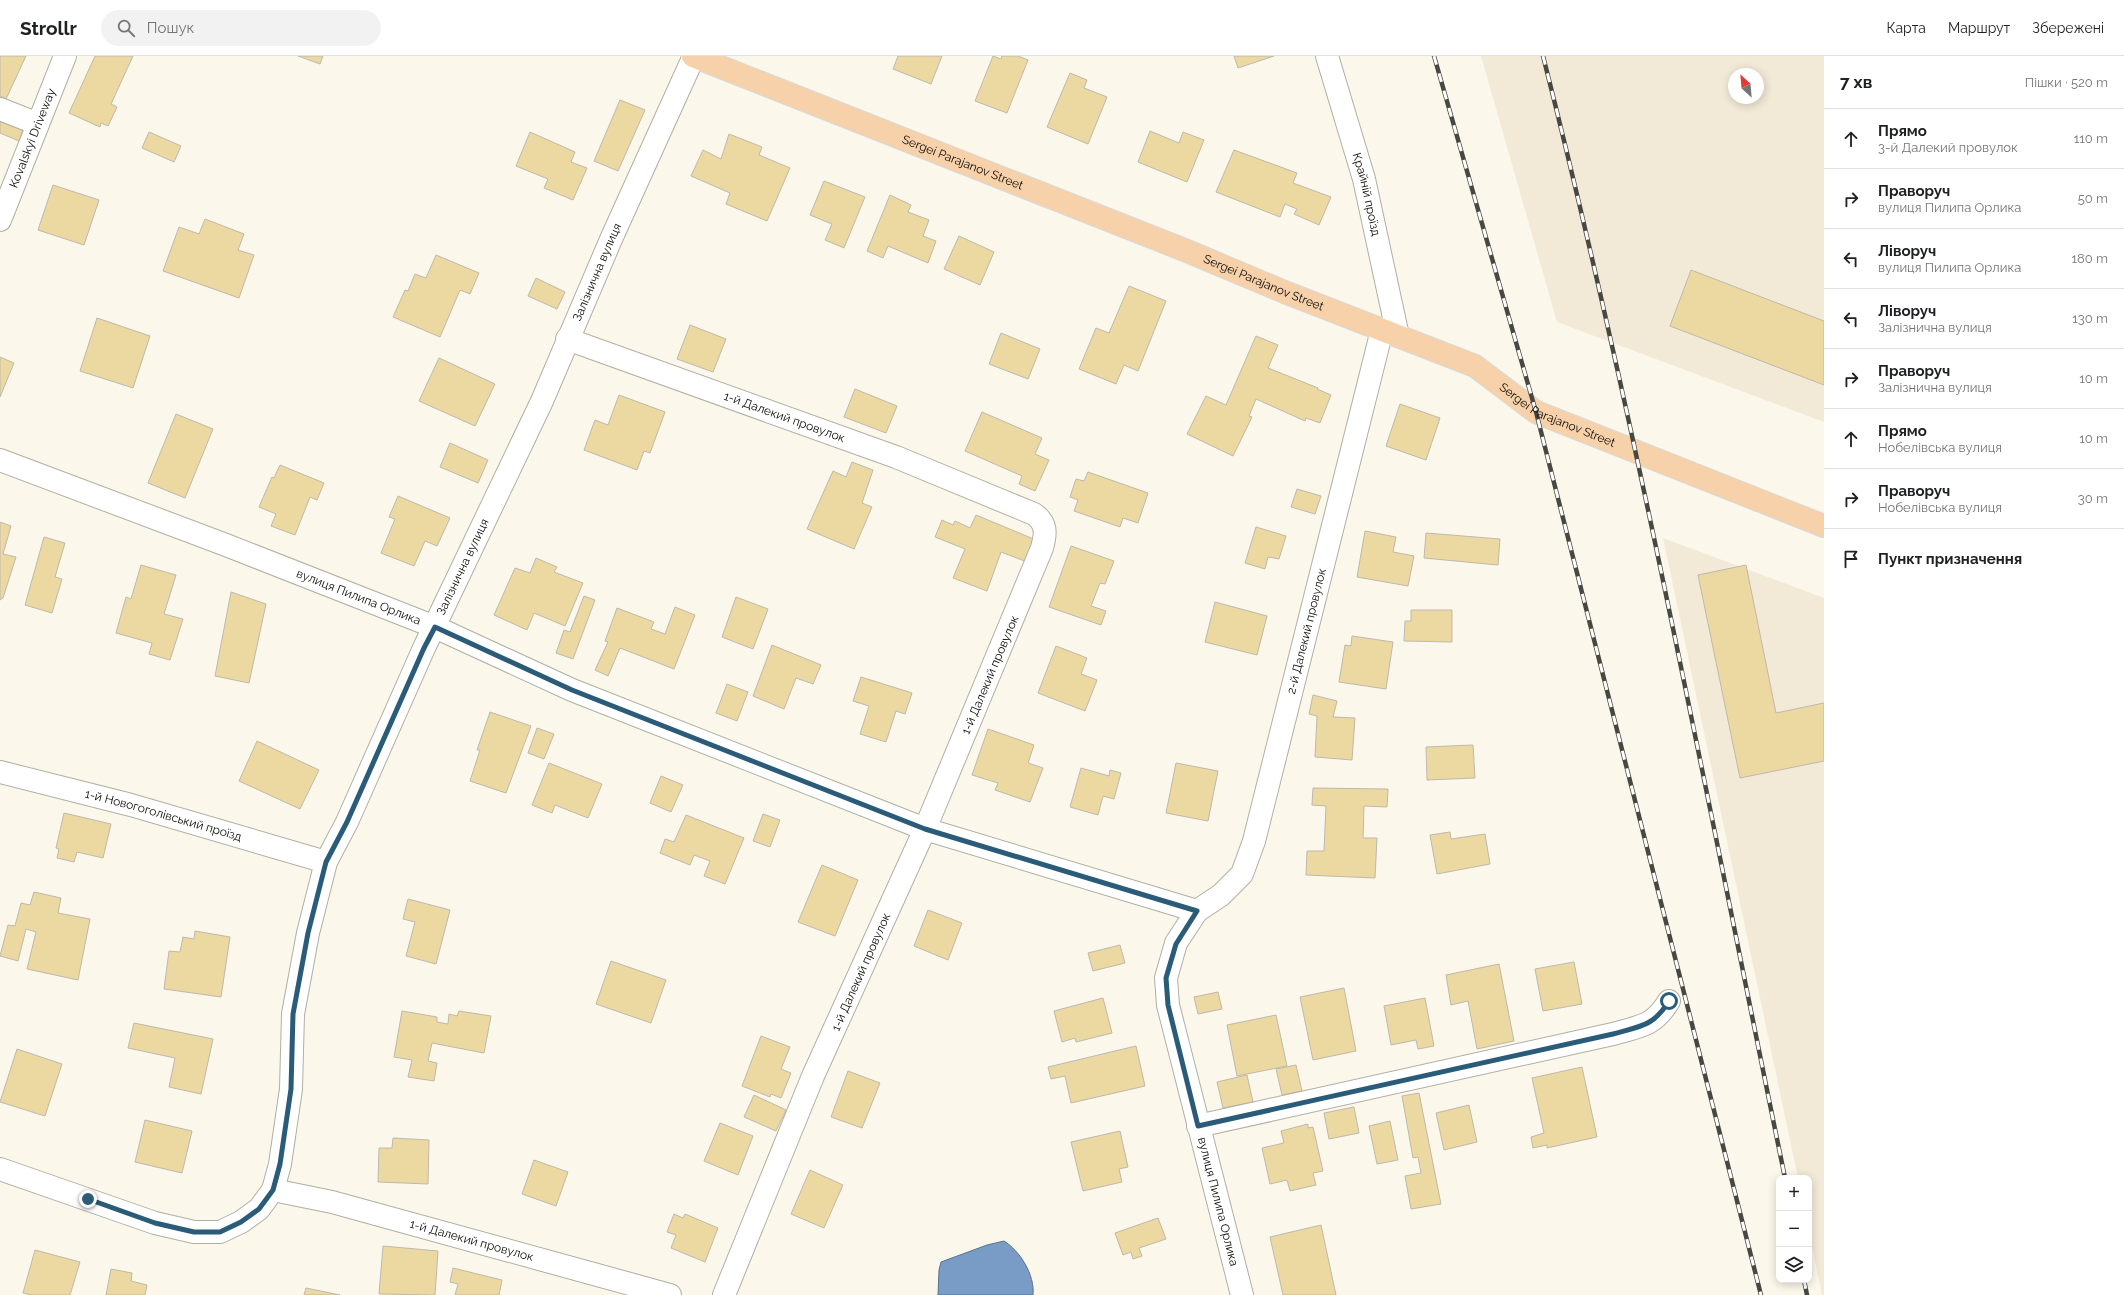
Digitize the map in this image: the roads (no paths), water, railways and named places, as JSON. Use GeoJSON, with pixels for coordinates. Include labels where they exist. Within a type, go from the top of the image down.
{"type":"FeatureCollection","features":[{"type":"Feature","properties":{"kind":"main road","name":"Sergei Parajanov Street"},"geometry":{"type":"LineString","coordinates":[[693,56],[1475,366],[1536,412],[1824,526]]}},
{"type":"Feature","properties":{"kind":"street","name":"Kovalskyi Driveway"},"geometry":{"type":"LineString","coordinates":[[0,220],[65,56]]}},
{"type":"Feature","properties":{"kind":"street","name":"Залізнична вулиця"},"geometry":{"type":"LineString","coordinates":[[0,1169],[155,1223],[186,1230],[220,1232],[241,1222],[259,1209],[273,1190],[280,1164],[291,1089],[293,1014],[308,933],[326,862],[347,822],[424,648],[542,401],[567,339],[693,56]]}},
{"type":"Feature","properties":{"kind":"street","name":"Крайній проїзд"},"geometry":{"type":"LineString","coordinates":[[1326,56],[1364,179],[1390,333]]}},
{"type":"Feature","properties":{"kind":"street"},"geometry":{"type":"LineString","coordinates":[[0,109],[38,124]]}},
{"type":"Feature","properties":{"kind":"street","name":"2-й Далекий провулок"},"geometry":{"type":"LineString","coordinates":[[1197,911],[1221,895],[1242,874],[1254,841],[1390,333]]}},
{"type":"Feature","properties":{"kind":"street","name":"1-й Далекий провулок"},"geometry":{"type":"LineString","coordinates":[[567,339],[896,457],[1034,514],[1041,519],[1045,528],[1045,537],[1042,548],[925,829],[814,1076],[724,1295]]}},
{"type":"Feature","properties":{"kind":"street","name":"вулиця Пилипа Орлика"},"geometry":{"type":"LineString","coordinates":[[0,460],[226,545],[435,627],[572,690],[925,829],[1197,911],[1176,944],[1166,978],[1168,1005],[1242,1295]]}},
{"type":"Feature","properties":{"kind":"street","name":"1-й Новогоголівський проїзд"},"geometry":{"type":"LineString","coordinates":[[0,772],[131,805],[326,862]]}},
{"type":"Feature","properties":{"kind":"street"},"geometry":{"type":"LineString","coordinates":[[1198,1126],[1613,1034],[1645,1025],[1660,1016],[1669,1001]]}},
{"type":"Feature","properties":{"kind":"street","name":"1-й Далекий провулок"},"geometry":{"type":"LineString","coordinates":[[273,1190],[332,1202],[670,1295]]}},
{"type":"Feature","properties":{"kind":"water"},"geometry":{"type":"Polygon","coordinates":[[[1004,1241],[1016,1251],[1025,1264],[1032,1280],[1033,1295],[938,1295],[939,1270],[941,1262],[987,1245],[1004,1241]]]}},
{"type":"Feature","properties":{"kind":"railway"},"geometry":{"type":"LineString","coordinates":[[1434,56],[1536,412],[1761,1295]]}},
{"type":"Feature","properties":{"kind":"railway"},"geometry":{"type":"LineString","coordinates":[[1543,56],[1610,335],[1641,475],[1784,1175]]}},
{"type":"Feature","properties":{"kind":"railway"},"geometry":{"type":"LineString","coordinates":[[1805,1283],[1807,1295]]}}]}
